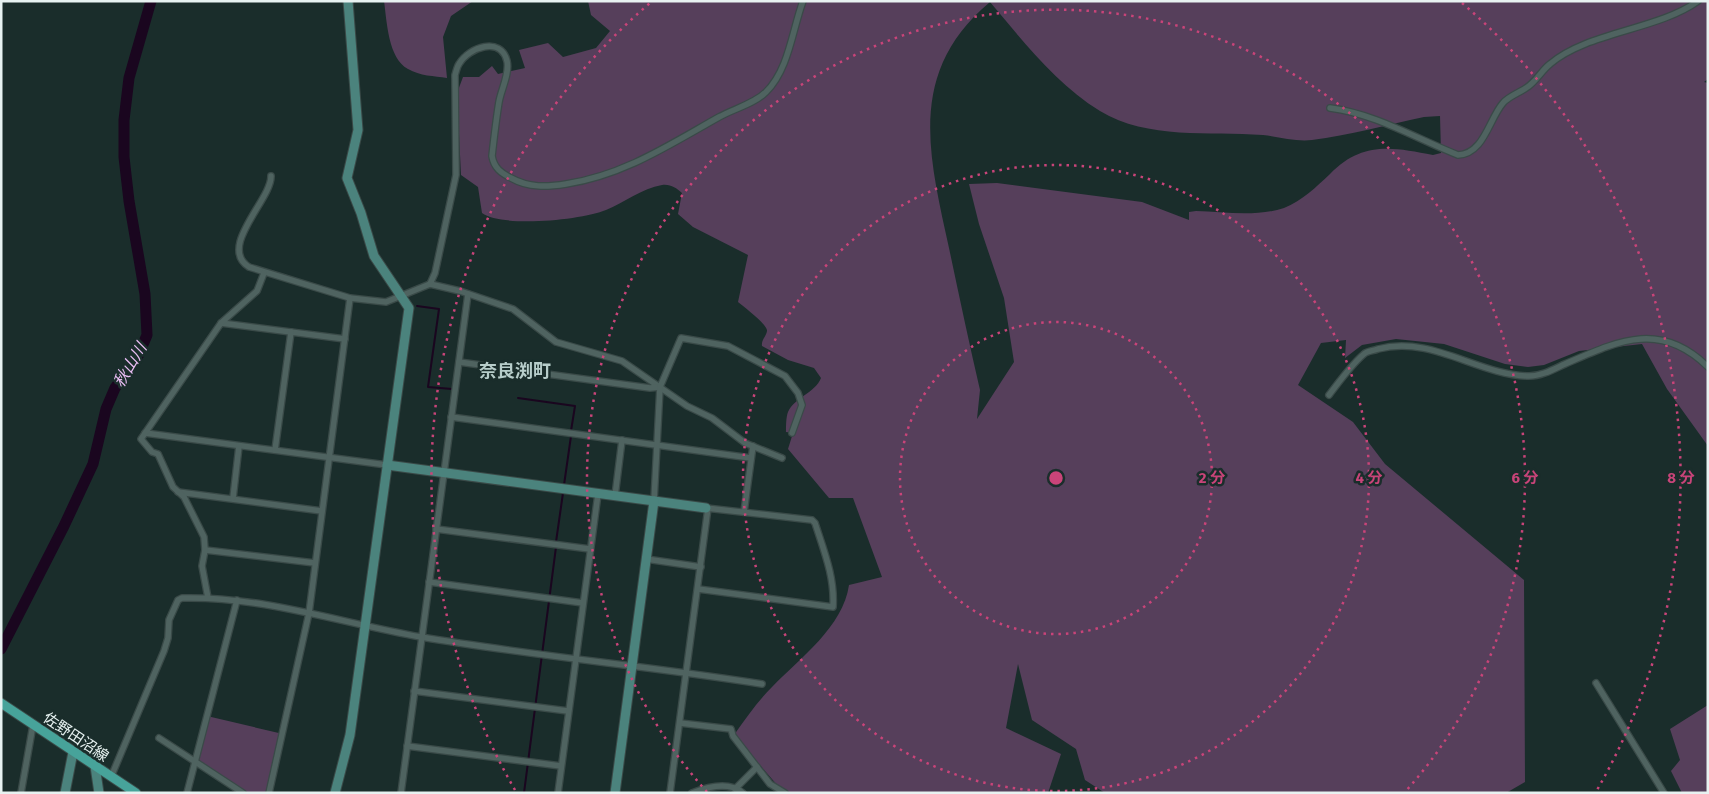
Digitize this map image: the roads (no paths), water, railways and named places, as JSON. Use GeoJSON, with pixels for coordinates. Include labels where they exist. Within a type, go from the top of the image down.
{"type":"FeatureCollection","features":[{"type":"Feature","properties":{"kind":"main road","name":"佐野田沼線"},"geometry":{"type":"LineString","coordinates":[[4,704],[136,793]]}},
{"type":"Feature","properties":{"kind":"street"},"geometry":{"type":"LineString","coordinates":[[335,793],[350,735],[409,308],[374,256],[361,212],[347,178],[358,130],[348,1]]}},
{"type":"Feature","properties":{"kind":"street"},"geometry":{"type":"LineString","coordinates":[[430,284],[435,273],[456,175],[455,75],[459,64],[465,58],[482,48],[496,46],[501,48],[508,64],[499,102],[492,156],[494,164],[500,172],[527,185],[547,186],[580,182],[605,176],[632,166],[766,92],[789,52],[794,24],[803,1]]}},
{"type":"Feature","properties":{"kind":"street"},"geometry":{"type":"LineString","coordinates":[[1330,108],[1354,111],[1374,117],[1420,140],[1458,155],[1465,155],[1475,150],[1505,101],[1526,89],[1550,64],[1577,48],[1681,11],[1698,1]]}},
{"type":"Feature","properties":{"kind":"street"},"geometry":{"type":"LineString","coordinates":[[271,176],[271,181],[265,194],[247,222],[239,250],[245,264],[264,273],[350,298],[386,302],[430,284],[468,294],[521,313],[556,342],[622,361],[687,406],[712,418],[740,440],[782,458]]}},
{"type":"Feature","properties":{"kind":"street"},"geometry":{"type":"LineString","coordinates":[[208,598],[202,566],[205,540],[198,522],[184,497],[173,487],[158,454],[152,452],[141,441],[221,323],[257,291],[264,273]]}},
{"type":"Feature","properties":{"kind":"street"},"geometry":{"type":"LineString","coordinates":[[401,793],[468,294]]}},
{"type":"Feature","properties":{"kind":"street"},"geometry":{"type":"LineString","coordinates":[[269,793],[309,613],[350,298]]}},
{"type":"Feature","properties":{"kind":"street"},"geometry":{"type":"LineString","coordinates":[[221,323],[345,339]]}},
{"type":"Feature","properties":{"kind":"street"},"geometry":{"type":"LineString","coordinates":[[275,450],[291,332]]}},
{"type":"Feature","properties":{"kind":"street"},"geometry":{"type":"LineString","coordinates":[[615,793],[654,501],[660,387],[681,338],[728,346],[786,376],[792,383],[802,405],[792,433]]}},
{"type":"Feature","properties":{"kind":"street"},"geometry":{"type":"LineString","coordinates":[[1329,395],[1365,353],[1397,346],[1428,349],[1493,369],[1530,376],[1542,374],[1609,345],[1632,339],[1654,338],[1684,347],[1708,367]]}},
{"type":"Feature","properties":{"kind":"street"},"geometry":{"type":"LineString","coordinates":[[459,362],[650,388],[660,387]]}},
{"type":"Feature","properties":{"kind":"street"},"geometry":{"type":"LineString","coordinates":[[452,417],[751,458]]}},
{"type":"Feature","properties":{"kind":"street"},"geometry":{"type":"LineString","coordinates":[[145,433],[598,494],[812,520],[815,523],[834,589],[833,607],[698,589]]}},
{"type":"Feature","properties":{"kind":"street"},"geometry":{"type":"LineString","coordinates":[[615,496],[622,440]]}},
{"type":"Feature","properties":{"kind":"street"},"geometry":{"type":"LineString","coordinates":[[233,498],[239,446]]}},
{"type":"Feature","properties":{"kind":"street"},"geometry":{"type":"LineString","coordinates":[[744,512],[753,446]]}},
{"type":"Feature","properties":{"kind":"street"},"geometry":{"type":"LineString","coordinates":[[178,492],[322,511]]}},
{"type":"Feature","properties":{"kind":"street"},"geometry":{"type":"LineString","coordinates":[[558,793],[598,494]]}},
{"type":"Feature","properties":{"kind":"street"},"geometry":{"type":"LineString","coordinates":[[670,793],[701,567],[707,508]]}},
{"type":"Feature","properties":{"kind":"street"},"geometry":{"type":"LineString","coordinates":[[436,529],[590,549]]}},
{"type":"Feature","properties":{"kind":"street"},"geometry":{"type":"LineString","coordinates":[[205,550],[315,563]]}},
{"type":"Feature","properties":{"kind":"street"},"geometry":{"type":"LineString","coordinates":[[646,559],[701,567]]}},
{"type":"Feature","properties":{"kind":"street"},"geometry":{"type":"LineString","coordinates":[[429,582],[583,603]]}},
{"type":"Feature","properties":{"kind":"street"},"geometry":{"type":"LineString","coordinates":[[111,777],[164,651],[168,638],[169,620],[179,599],[237,600],[421,637],[686,672],[762,684]]}},
{"type":"Feature","properties":{"kind":"street"},"geometry":{"type":"LineString","coordinates":[[187,793],[237,600]]}},
{"type":"Feature","properties":{"kind":"street"},"geometry":{"type":"LineString","coordinates":[[1596,683],[1664,793]]}},
{"type":"Feature","properties":{"kind":"street"},"geometry":{"type":"LineString","coordinates":[[414,691],[568,711]]}},
{"type":"Feature","properties":{"kind":"street"},"geometry":{"type":"LineString","coordinates":[[680,723],[731,729],[733,736],[774,788],[785,793]]}},
{"type":"Feature","properties":{"kind":"street"},"geometry":{"type":"LineString","coordinates":[[21,793],[33,725]]}},
{"type":"Feature","properties":{"kind":"street"},"geometry":{"type":"LineString","coordinates":[[159,738],[243,793]]}},
{"type":"Feature","properties":{"kind":"street"},"geometry":{"type":"LineString","coordinates":[[407,746],[561,766]]}},
{"type":"Feature","properties":{"kind":"street"},"geometry":{"type":"LineString","coordinates":[[65,793],[73,752]]}},
{"type":"Feature","properties":{"kind":"street"},"geometry":{"type":"LineString","coordinates":[[95,766],[100,793]]}},
{"type":"Feature","properties":{"kind":"street"},"geometry":{"type":"LineString","coordinates":[[735,789],[757,767]]}},
{"type":"Feature","properties":{"kind":"street"},"geometry":{"type":"LineString","coordinates":[[692,793],[709,786],[721,786],[743,793]]}},
{"type":"Feature","properties":{"kind":"waterway","name":"秋山川"},"geometry":{"type":"LineString","coordinates":[[1,649],[64,526],[93,464],[106,409],[115,388],[138,356],[147,335],[145,294],[129,201],[124,157],[124,120],[129,78],[151,1]]}},
{"type":"Feature","properties":{"kind":"waterway"},"geometry":{"type":"LineString","coordinates":[[417,306],[439,309],[428,387],[452,389]]}},
{"type":"Feature","properties":{"kind":"waterway"},"geometry":{"type":"LineString","coordinates":[[518,398],[575,406],[571,431]]}},
{"type":"Feature","properties":{"kind":"waterway"},"geometry":{"type":"LineString","coordinates":[[564,485],[571,436]]}},
{"type":"Feature","properties":{"kind":"waterway"},"geometry":{"type":"LineString","coordinates":[[556,542],[563,493]]}},
{"type":"Feature","properties":{"kind":"waterway"},"geometry":{"type":"LineString","coordinates":[[524,793],[556,547]]}},
{"type":"Feature","properties":{"kind":"district","name":"奈良渕町"},"geometry":{"type":"Point","coordinates":[515,371]}}]}
